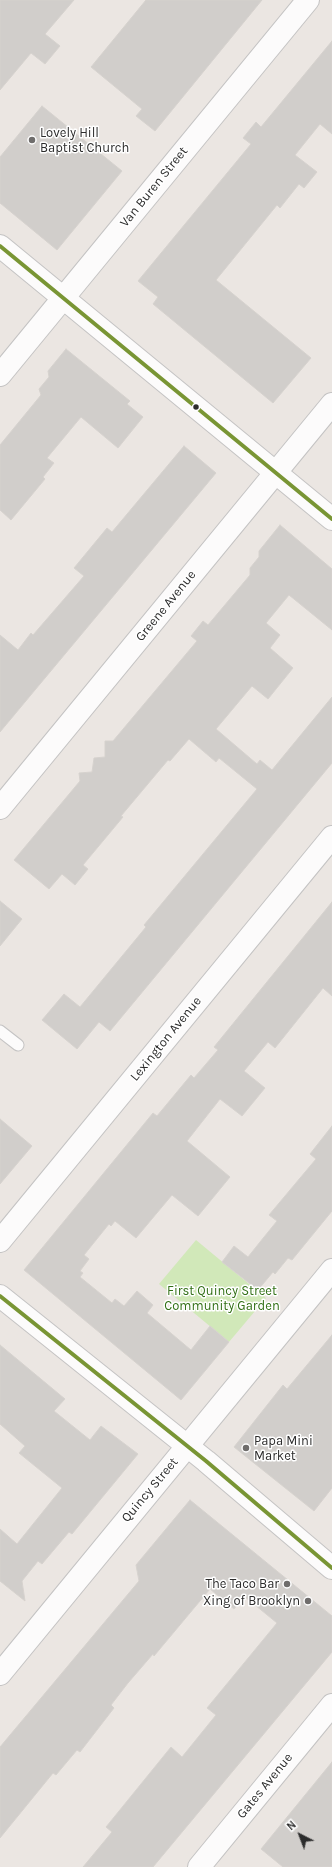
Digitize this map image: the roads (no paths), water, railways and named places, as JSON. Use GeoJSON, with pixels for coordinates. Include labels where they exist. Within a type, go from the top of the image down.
{"type":"FeatureCollection","features":[{"type":"Feature","properties":{"kind":"street","name":"Van Buren Street"},"geometry":{"type":"LineString","coordinates":[[0,375],[308,0]]}},
{"type":"Feature","properties":{"kind":"street"},"geometry":{"type":"LineString","coordinates":[[0,246],[332,519]]}},
{"type":"Feature","properties":{"kind":"street","name":"Greene Avenue"},"geometry":{"type":"LineString","coordinates":[[0,808],[332,404]]}},
{"type":"Feature","properties":{"kind":"street","name":"Lexington Avenue"},"geometry":{"type":"LineString","coordinates":[[0,1241],[332,837]]}},
{"type":"Feature","properties":{"kind":"street","name":"Quincy Street"},"geometry":{"type":"LineString","coordinates":[[0,1674],[332,1270]]}},
{"type":"Feature","properties":{"kind":"street"},"geometry":{"type":"LineString","coordinates":[[0,1296],[187,1446],[332,1568]]}},
{"type":"Feature","properties":{"kind":"street","name":"Gates Avenue"},"geometry":{"type":"LineString","coordinates":[[199,1867],[332,1705]]}},
{"type":"Feature","properties":{"kind":"lane"},"geometry":{"type":"LineString","coordinates":[[0,1030],[18,1045]]}},
{"type":"Feature","properties":{"kind":"place","name":"Lovely Hill Baptist Church"},"geometry":{"type":"Point","coordinates":[32,140]}},
{"type":"Feature","properties":{"kind":"place","name":"Papa Mini Market"},"geometry":{"type":"Point","coordinates":[246,1448]}},
{"type":"Feature","properties":{"kind":"place","name":"The Taco Bar"},"geometry":{"type":"Point","coordinates":[287,1584]}},
{"type":"Feature","properties":{"kind":"place","name":"Xing of Brooklyn"},"geometry":{"type":"Point","coordinates":[308,1601]}},
{"type":"Feature","properties":{"kind":"park label","name":"First Quincy Street Community Garden"},"geometry":{"type":"Point","coordinates":[222,1298]}}]}
